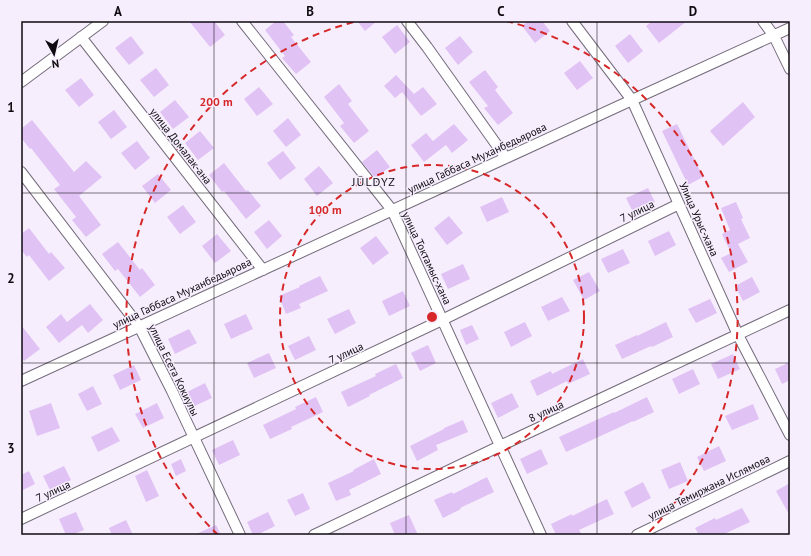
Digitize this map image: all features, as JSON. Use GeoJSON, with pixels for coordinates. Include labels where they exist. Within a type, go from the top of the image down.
{"type":"FeatureCollection","features":[{"type":"Feature","properties":{"kind":"street"},"geometry":{"type":"LineString","coordinates":[[21,82],[103,21]]}},
{"type":"Feature","properties":{"kind":"street","name":"улица Токтамыс-хана"},"geometry":{"type":"LineString","coordinates":[[242,21],[392,210],[541,535]]}},
{"type":"Feature","properties":{"kind":"street"},"geometry":{"type":"LineString","coordinates":[[407,21],[506,158]]}},
{"type":"Feature","properties":{"kind":"street","name":"Улица Урыс-хана"},"geometry":{"type":"LineString","coordinates":[[572,21],[632,100],[738,335],[790,435]]}},
{"type":"Feature","properties":{"kind":"street"},"geometry":{"type":"LineString","coordinates":[[763,21],[786,52],[790,68]]}},
{"type":"Feature","properties":{"kind":"street","name":"улица Габбаса Муханбедьярова"},"geometry":{"type":"LineString","coordinates":[[21,381],[790,28]]}},
{"type":"Feature","properties":{"kind":"street","name":"улица Домалак-ана"},"geometry":{"type":"LineString","coordinates":[[81,37],[263,270]]}},
{"type":"Feature","properties":{"kind":"street","name":"улица Есета Кокиулы"},"geometry":{"type":"LineString","coordinates":[[21,172],[139,326],[172,391],[240,535]]}},
{"type":"Feature","properties":{"kind":"street","name":"7 улица"},"geometry":{"type":"LineString","coordinates":[[21,519],[442,320],[679,204]]}},
{"type":"Feature","properties":{"kind":"street","name":"8 улица"},"geometry":{"type":"LineString","coordinates":[[314,535],[790,310]]}},
{"type":"Feature","properties":{"kind":"street","name":"улица Темиржана Ислямова"},"geometry":{"type":"LineString","coordinates":[[638,535],[790,461]]}},
{"type":"Feature","properties":{"kind":"building"},"geometry":{"type":"Polygon","coordinates":[[[189,21],[214,21],[225,35],[210,47],[189,21]]]}},
{"type":"Feature","properties":{"kind":"building"},"geometry":{"type":"Polygon","coordinates":[[[276,21],[283,21],[294,35],[291,37],[311,62],[296,74],[282,58],[285,56],[265,30],[276,21]]]}},
{"type":"Feature","properties":{"kind":"building"},"geometry":{"type":"Polygon","coordinates":[[[357,21],[377,21],[365,31],[357,21]]]}},
{"type":"Feature","properties":{"kind":"building"},"geometry":{"type":"Polygon","coordinates":[[[528,21],[542,21],[550,31],[535,43],[522,26],[528,21]]]}},
{"type":"Feature","properties":{"kind":"building"},"geometry":{"type":"Polygon","coordinates":[[[652,21],[687,21],[659,43],[646,26],[652,21]]]}},
{"type":"Feature","properties":{"kind":"building"},"geometry":{"type":"Polygon","coordinates":[[[397,25],[410,42],[395,54],[382,37],[397,25]]]}},
{"type":"Feature","properties":{"kind":"building"},"geometry":{"type":"Polygon","coordinates":[[[630,34],[643,51],[628,63],[615,46],[630,34]]]}},
{"type":"Feature","properties":{"kind":"building"},"geometry":{"type":"Polygon","coordinates":[[[131,36],[144,53],[129,65],[115,48],[131,36]]]}},
{"type":"Feature","properties":{"kind":"building"},"geometry":{"type":"Polygon","coordinates":[[[460,36],[473,52],[458,65],[445,48],[460,36]]]}},
{"type":"Feature","properties":{"kind":"building"},"geometry":{"type":"Polygon","coordinates":[[[580,61],[593,78],[577,90],[564,73],[580,61]]]}},
{"type":"Feature","properties":{"kind":"building"},"geometry":{"type":"Polygon","coordinates":[[[156,68],[169,85],[154,97],[140,80],[156,68]]]}},
{"type":"Feature","properties":{"kind":"building"},"geometry":{"type":"Polygon","coordinates":[[[485,70],[498,87],[495,90],[513,113],[498,125],[484,108],[488,106],[469,82],[485,70]]]}},
{"type":"Feature","properties":{"kind":"building"},"geometry":{"type":"Polygon","coordinates":[[[396,75],[414,94],[423,87],[437,104],[421,116],[402,92],[395,98],[384,86],[396,75]]]}},
{"type":"Feature","properties":{"kind":"building"},"geometry":{"type":"Polygon","coordinates":[[[81,78],[94,95],[79,107],[65,90],[81,78]]]}},
{"type":"Feature","properties":{"kind":"building"},"geometry":{"type":"Polygon","coordinates":[[[339,84],[352,101],[348,104],[369,131],[354,143],[340,126],[344,123],[324,97],[339,84]]]}},
{"type":"Feature","properties":{"kind":"building"},"geometry":{"type":"Polygon","coordinates":[[[259,87],[273,104],[257,116],[244,99],[259,87]]]}},
{"type":"Feature","properties":{"kind":"building"},"geometry":{"type":"Polygon","coordinates":[[[175,100],[189,117],[173,129],[160,112],[175,100]]]}},
{"type":"Feature","properties":{"kind":"building"},"geometry":{"type":"Polygon","coordinates":[[[743,102],[755,117],[723,146],[710,131],[743,102]]]}},
{"type":"Feature","properties":{"kind":"building"},"geometry":{"type":"Polygon","coordinates":[[[114,110],[127,127],[111,139],[98,122],[114,110]]]}},
{"type":"Feature","properties":{"kind":"building"},"geometry":{"type":"Polygon","coordinates":[[[288,118],[301,135],[286,147],[273,131],[288,118]]]}},
{"type":"Feature","properties":{"kind":"building"},"geometry":{"type":"Polygon","coordinates":[[[32,120],[74,172],[86,161],[102,177],[79,196],[101,225],[86,237],[72,220],[76,217],[54,189],[60,185],[31,148],[30,149],[21,138],[21,129],[32,120]]]}},
{"type":"Feature","properties":{"kind":"building"},"geometry":{"type":"Polygon","coordinates":[[[454,124],[468,140],[452,153],[446,145],[424,162],[411,145],[426,133],[433,141],[454,124]]]}},
{"type":"Feature","properties":{"kind":"building"},"geometry":{"type":"Polygon","coordinates":[[[677,124],[703,177],[688,185],[662,131],[677,124]]]}},
{"type":"Feature","properties":{"kind":"building"},"geometry":{"type":"Polygon","coordinates":[[[200,131],[214,148],[198,160],[185,143],[200,131]]]}},
{"type":"Feature","properties":{"kind":"building"},"geometry":{"type":"Polygon","coordinates":[[[137,141],[150,158],[135,170],[121,153],[137,141]]]}},
{"type":"Feature","properties":{"kind":"building"},"geometry":{"type":"Polygon","coordinates":[[[377,150],[390,167],[375,178],[362,162],[377,150]]]}},
{"type":"Feature","properties":{"kind":"building"},"geometry":{"type":"Polygon","coordinates":[[[283,151],[296,168],[280,180],[267,163],[283,151]]]}},
{"type":"Feature","properties":{"kind":"building"},"geometry":{"type":"Polygon","coordinates":[[[224,163],[246,191],[248,190],[261,206],[246,219],[209,175],[224,163]]]}},
{"type":"Feature","properties":{"kind":"building"},"geometry":{"type":"Polygon","coordinates":[[[319,166],[333,183],[317,196],[304,179],[319,166]]]}},
{"type":"Feature","properties":{"kind":"building"},"geometry":{"type":"Polygon","coordinates":[[[158,174],[171,190],[155,203],[142,186],[158,174]]]}},
{"type":"Feature","properties":{"kind":"building"},"geometry":{"type":"Polygon","coordinates":[[[648,188],[655,202],[633,212],[626,198],[648,188]]]}},
{"type":"Feature","properties":{"kind":"building"},"geometry":{"type":"Polygon","coordinates":[[[502,197],[509,212],[487,222],[480,207],[502,197]]]}},
{"type":"Feature","properties":{"kind":"building"},"geometry":{"type":"Polygon","coordinates":[[[736,202],[743,218],[741,219],[750,238],[738,244],[748,262],[729,272],[721,258],[731,253],[722,234],[730,230],[721,208],[736,202]]]}},
{"type":"Feature","properties":{"kind":"building"},"geometry":{"type":"Polygon","coordinates":[[[183,205],[196,222],[180,234],[167,217],[183,205]]]}},
{"type":"Feature","properties":{"kind":"building"},"geometry":{"type":"Polygon","coordinates":[[[449,216],[463,233],[447,245],[434,228],[449,216]]]}},
{"type":"Feature","properties":{"kind":"building"},"geometry":{"type":"Polygon","coordinates":[[[269,220],[282,236],[267,249],[254,232],[269,220]]]}},
{"type":"Feature","properties":{"kind":"building"},"geometry":{"type":"Polygon","coordinates":[[[29,228],[49,254],[51,252],[65,268],[49,281],[29,255],[27,257],[21,250],[21,234],[29,228]]]}},
{"type":"Feature","properties":{"kind":"building"},"geometry":{"type":"Polygon","coordinates":[[[669,231],[676,245],[655,256],[648,241],[669,231]]]}},
{"type":"Feature","properties":{"kind":"building"},"geometry":{"type":"Polygon","coordinates":[[[217,234],[231,251],[215,263],[202,246],[217,234]]]}},
{"type":"Feature","properties":{"kind":"building"},"geometry":{"type":"Polygon","coordinates":[[[376,236],[389,253],[373,265],[360,248],[376,236]]]}},
{"type":"Feature","properties":{"kind":"building"},"geometry":{"type":"Polygon","coordinates":[[[118,242],[140,270],[142,268],[155,285],[140,297],[118,269],[115,271],[102,254],[118,242]]]}},
{"type":"Feature","properties":{"kind":"building"},"geometry":{"type":"Polygon","coordinates":[[[623,249],[630,263],[608,273],[601,259],[623,249]]]}},
{"type":"Feature","properties":{"kind":"building"},"geometry":{"type":"Polygon","coordinates":[[[463,264],[470,279],[448,289],[441,274],[463,264]]]}},
{"type":"Feature","properties":{"kind":"building"},"geometry":{"type":"Polygon","coordinates":[[[589,272],[600,291],[584,300],[573,280],[589,272]]]}},
{"type":"Feature","properties":{"kind":"building"},"geometry":{"type":"Polygon","coordinates":[[[320,276],[328,291],[299,304],[301,308],[286,314],[279,296],[320,276]]]}},
{"type":"Feature","properties":{"kind":"building"},"geometry":{"type":"Polygon","coordinates":[[[752,277],[760,292],[743,301],[735,286],[752,277]]]}},
{"type":"Feature","properties":{"kind":"building"},"geometry":{"type":"Polygon","coordinates":[[[403,291],[410,306],[389,316],[382,301],[403,291]]]}},
{"type":"Feature","properties":{"kind":"building"},"geometry":{"type":"Polygon","coordinates":[[[562,297],[570,311],[548,321],[541,307],[562,297]]]}},
{"type":"Feature","properties":{"kind":"building"},"geometry":{"type":"Polygon","coordinates":[[[710,299],[717,313],[696,323],[688,309],[710,299]]]}},
{"type":"Feature","properties":{"kind":"building"},"geometry":{"type":"Polygon","coordinates":[[[90,304],[103,320],[88,333],[82,325],[59,343],[46,327],[61,314],[67,322],[90,304]]]}},
{"type":"Feature","properties":{"kind":"building"},"geometry":{"type":"Polygon","coordinates":[[[349,309],[356,323],[335,334],[327,319],[349,309]]]}},
{"type":"Feature","properties":{"kind":"building"},"geometry":{"type":"Polygon","coordinates":[[[246,314],[253,329],[231,339],[224,324],[246,314]]]}},
{"type":"Feature","properties":{"kind":"building"},"geometry":{"type":"Polygon","coordinates":[[[525,322],[532,336],[511,347],[504,332],[525,322]]]}},
{"type":"Feature","properties":{"kind":"building"},"geometry":{"type":"Polygon","coordinates":[[[666,322],[673,337],[622,359],[615,345],[666,322]]]}},
{"type":"Feature","properties":{"kind":"building"},"geometry":{"type":"Polygon","coordinates":[[[21,325],[40,349],[24,361],[21,357],[21,325]]]}},
{"type":"Feature","properties":{"kind":"building"},"geometry":{"type":"Polygon","coordinates":[[[472,325],[479,339],[466,345],[460,330],[472,325]]]}},
{"type":"Feature","properties":{"kind":"building"},"geometry":{"type":"Polygon","coordinates":[[[189,329],[197,343],[175,354],[168,339],[189,329]]]}},
{"type":"Feature","properties":{"kind":"building"},"geometry":{"type":"Polygon","coordinates":[[[309,336],[316,350],[295,360],[288,346],[309,336]]]}},
{"type":"Feature","properties":{"kind":"building"},"geometry":{"type":"Polygon","coordinates":[[[428,345],[436,363],[420,371],[411,353],[428,345]]]}},
{"type":"Feature","properties":{"kind":"building"},"geometry":{"type":"Polygon","coordinates":[[[269,353],[276,368],[254,378],[247,363],[269,353]]]}},
{"type":"Feature","properties":{"kind":"building"},"geometry":{"type":"Polygon","coordinates":[[[733,354],[740,369],[718,379],[711,364],[733,354]]]}},
{"type":"Feature","properties":{"kind":"building"},"geometry":{"type":"Polygon","coordinates":[[[583,359],[590,374],[568,384],[567,381],[537,396],[530,381],[551,371],[552,374],[583,359]]]}},
{"type":"Feature","properties":{"kind":"building"},"geometry":{"type":"Polygon","coordinates":[[[790,362],[790,380],[782,384],[775,369],[790,362]]]}},
{"type":"Feature","properties":{"kind":"building"},"geometry":{"type":"Polygon","coordinates":[[[396,364],[403,378],[348,407],[341,392],[376,376],[375,374],[396,364]]]}},
{"type":"Feature","properties":{"kind":"building"},"geometry":{"type":"Polygon","coordinates":[[[134,365],[141,380],[120,390],[113,375],[134,365]]]}},
{"type":"Feature","properties":{"kind":"building"},"geometry":{"type":"Polygon","coordinates":[[[693,369],[700,384],[679,394],[672,379],[693,369]]]}},
{"type":"Feature","properties":{"kind":"building"},"geometry":{"type":"Polygon","coordinates":[[[205,383],[212,398],[190,408],[183,394],[205,383]]]}},
{"type":"Feature","properties":{"kind":"building"},"geometry":{"type":"Polygon","coordinates":[[[93,386],[102,404],[87,411],[78,394],[93,386]]]}},
{"type":"Feature","properties":{"kind":"building"},"geometry":{"type":"Polygon","coordinates":[[[512,393],[519,407],[498,418],[491,403],[512,393]]]}},
{"type":"Feature","properties":{"kind":"building"},"geometry":{"type":"Polygon","coordinates":[[[316,397],[323,412],[270,439],[263,425],[296,409],[295,407],[316,397]]]}},
{"type":"Feature","properties":{"kind":"building"},"geometry":{"type":"Polygon","coordinates":[[[647,397],[654,412],[566,452],[559,437],[647,397]]]}},
{"type":"Feature","properties":{"kind":"building"},"geometry":{"type":"Polygon","coordinates":[[[51,403],[60,428],[37,436],[29,411],[51,403]]]}},
{"type":"Feature","properties":{"kind":"building"},"geometry":{"type":"Polygon","coordinates":[[[157,403],[164,418],[143,428],[135,414],[157,403]]]}},
{"type":"Feature","properties":{"kind":"building"},"geometry":{"type":"Polygon","coordinates":[[[753,404],[759,419],[732,430],[725,416],[753,404]]]}},
{"type":"Feature","properties":{"kind":"building"},"geometry":{"type":"Polygon","coordinates":[[[463,420],[468,432],[436,445],[438,450],[417,461],[410,446],[463,420]]]}},
{"type":"Feature","properties":{"kind":"building"},"geometry":{"type":"Polygon","coordinates":[[[112,427],[120,441],[98,452],[91,437],[112,427]]]}},
{"type":"Feature","properties":{"kind":"building"},"geometry":{"type":"Polygon","coordinates":[[[233,440],[240,455],[219,465],[212,450],[233,440]]]}},
{"type":"Feature","properties":{"kind":"building"},"geometry":{"type":"Polygon","coordinates":[[[719,446],[726,461],[704,471],[697,457],[719,446]]]}},
{"type":"Feature","properties":{"kind":"building"},"geometry":{"type":"Polygon","coordinates":[[[541,449],[548,464],[527,474],[520,459],[541,449]]]}},
{"type":"Feature","properties":{"kind":"building"},"geometry":{"type":"Polygon","coordinates":[[[181,459],[186,471],[176,476],[171,464],[181,459]]]}},
{"type":"Feature","properties":{"kind":"building"},"geometry":{"type":"Polygon","coordinates":[[[374,459],[381,474],[349,490],[351,495],[336,501],[328,483],[354,471],[353,470],[374,459]]]}},
{"type":"Feature","properties":{"kind":"building"},"geometry":{"type":"Polygon","coordinates":[[[680,462],[688,481],[669,489],[661,470],[680,462]]]}},
{"type":"Feature","properties":{"kind":"building"},"geometry":{"type":"Polygon","coordinates":[[[64,466],[71,480],[50,490],[43,476],[64,466]]]}},
{"type":"Feature","properties":{"kind":"building"},"geometry":{"type":"Polygon","coordinates":[[[147,470],[159,496],[146,502],[135,476],[147,470]]]}},
{"type":"Feature","properties":{"kind":"building"},"geometry":{"type":"Polygon","coordinates":[[[29,471],[35,484],[21,491],[21,475],[29,471]]]}},
{"type":"Feature","properties":{"kind":"building"},"geometry":{"type":"Polygon","coordinates":[[[487,477],[494,492],[443,518],[434,500],[452,492],[453,494],[487,477]]]}},
{"type":"Feature","properties":{"kind":"building"},"geometry":{"type":"Polygon","coordinates":[[[643,482],[651,498],[632,508],[624,492],[643,482]]]}},
{"type":"Feature","properties":{"kind":"building"},"geometry":{"type":"Polygon","coordinates":[[[790,483],[790,516],[776,491],[790,483]]]}},
{"type":"Feature","properties":{"kind":"building"},"geometry":{"type":"Polygon","coordinates":[[[303,493],[310,509],[295,516],[287,500],[303,493]]]}},
{"type":"Feature","properties":{"kind":"building"},"geometry":{"type":"Polygon","coordinates":[[[607,499],[614,514],[579,530],[582,535],[556,535],[551,524],[572,514],[572,516],[607,499]]]}},
{"type":"Feature","properties":{"kind":"building"},"geometry":{"type":"Polygon","coordinates":[[[742,508],[750,522],[722,535],[699,535],[695,528],[715,518],[716,520],[742,508]]]}},
{"type":"Feature","properties":{"kind":"building"},"geometry":{"type":"Polygon","coordinates":[[[76,512],[84,530],[72,535],[66,535],[59,519],[76,512]]]}},
{"type":"Feature","properties":{"kind":"building"},"geometry":{"type":"Polygon","coordinates":[[[268,512],[275,526],[257,535],[253,535],[247,522],[268,512]]]}},
{"type":"Feature","properties":{"kind":"building"},"geometry":{"type":"Polygon","coordinates":[[[409,515],[418,535],[395,535],[390,523],[409,515]]]}},
{"type":"Feature","properties":{"kind":"building"},"geometry":{"type":"Polygon","coordinates":[[[126,520],[133,535],[112,535],[109,528],[126,520]]]}},
{"type":"Feature","properties":{"kind":"building"},"geometry":{"type":"Polygon","coordinates":[[[216,525],[221,535],[194,535],[216,525]]]}},
{"type":"Feature","properties":{"kind":"district","name":"JŪLDYZ"},"geometry":{"type":"Point","coordinates":[374,181]}}]}
